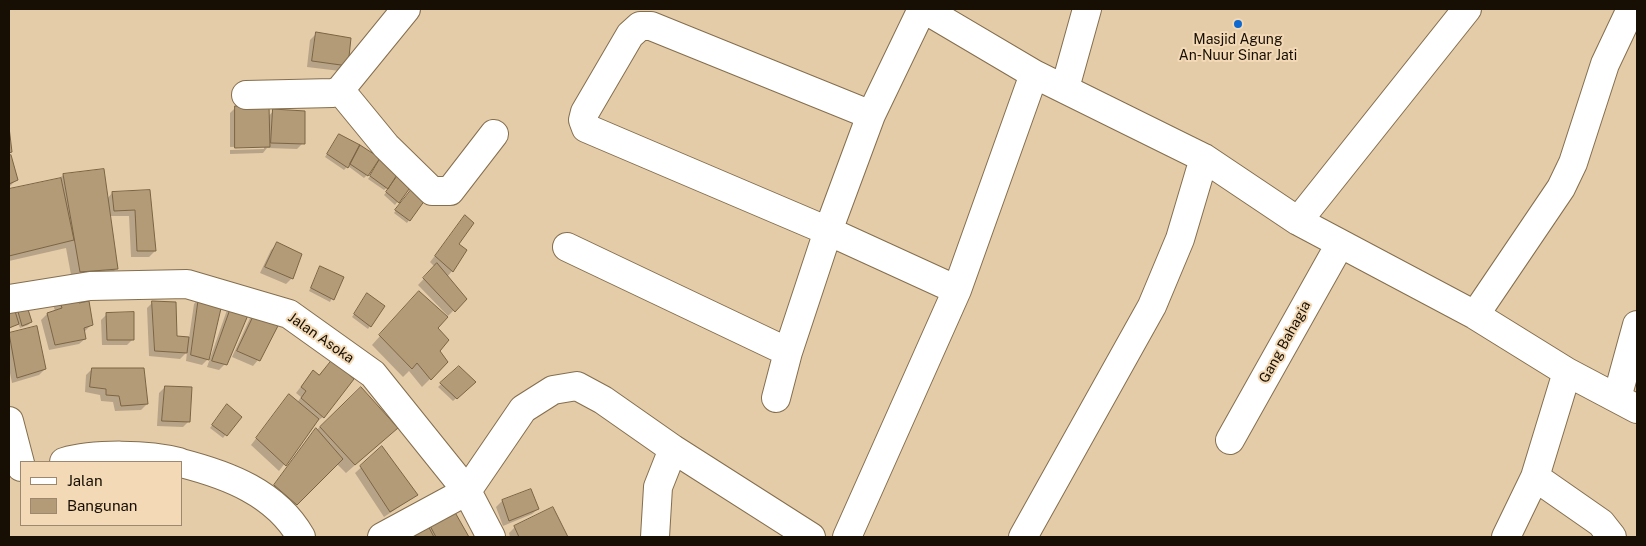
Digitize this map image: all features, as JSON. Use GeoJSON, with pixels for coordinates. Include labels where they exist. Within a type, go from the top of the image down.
{"type":"FeatureCollection","features":[{"type":"Feature","properties":{"kind":"street"},"geometry":{"type":"LineString","coordinates":[[246,95],[333,93],[340,90],[406,9]]}},
{"type":"Feature","properties":{"kind":"street"},"geometry":{"type":"LineString","coordinates":[[776,398],[788,352],[828,231],[871,115],[923,9],[1034,74],[1204,158],[1298,221],[1475,315],[1566,372],[1627,403],[1637,325]]}},
{"type":"Feature","properties":{"kind":"street"},"geometry":{"type":"LineString","coordinates":[[1065,88],[1087,9]]}},
{"type":"Feature","properties":{"kind":"street"},"geometry":{"type":"LineString","coordinates":[[1298,221],[1467,9]]}},
{"type":"Feature","properties":{"kind":"street"},"geometry":{"type":"LineString","coordinates":[[1475,315],[1561,188],[1572,163],[1605,64],[1631,9]]}},
{"type":"Feature","properties":{"kind":"street"},"geometry":{"type":"LineString","coordinates":[[871,115],[652,26],[640,26],[630,35],[584,112],[583,120],[586,128],[828,231],[957,290]]}},
{"type":"Feature","properties":{"kind":"street"},"geometry":{"type":"LineString","coordinates":[[847,537],[957,290],[1034,74]]}},
{"type":"Feature","properties":{"kind":"street"},"geometry":{"type":"LineString","coordinates":[[340,90],[386,146],[432,191],[450,191],[494,134]]}},
{"type":"Feature","properties":{"kind":"street"},"geometry":{"type":"LineString","coordinates":[[1023,537],[1152,306],[1180,239],[1204,158]]}},
{"type":"Feature","properties":{"kind":"street","name":"Gang Bahagia"},"geometry":{"type":"LineString","coordinates":[[1230,440],[1340,244]]}},
{"type":"Feature","properties":{"kind":"street"},"geometry":{"type":"LineString","coordinates":[[567,247],[788,352]]}},
{"type":"Feature","properties":{"kind":"street","name":"Jalan Asoka"},"geometry":{"type":"LineString","coordinates":[[9,299],[90,286],[187,284],[289,314],[374,374],[467,491],[491,537]]}},
{"type":"Feature","properties":{"kind":"street"},"geometry":{"type":"LineString","coordinates":[[1506,537],[1534,477],[1566,372]]}},
{"type":"Feature","properties":{"kind":"street"},"geometry":{"type":"LineString","coordinates":[[382,537],[467,491],[523,409],[553,390],[577,386],[603,400],[673,449],[811,537]]}},
{"type":"Feature","properties":{"kind":"street"},"geometry":{"type":"LineString","coordinates":[[9,421],[20,463]]}},
{"type":"Feature","properties":{"kind":"street"},"geometry":{"type":"LineString","coordinates":[[656,537],[658,487],[673,449]]}},
{"type":"Feature","properties":{"kind":"street"},"geometry":{"type":"LineString","coordinates":[[74,461],[115,457],[168,459],[174,461]]}},
{"type":"Feature","properties":{"kind":"street"},"geometry":{"type":"LineString","coordinates":[[182,464],[218,473],[258,492],[293,524],[301,537]]}},
{"type":"Feature","properties":{"kind":"street"},"geometry":{"type":"LineString","coordinates":[[1534,477],[1601,523],[1612,537]]}},
{"type":"Feature","properties":{"kind":"building"},"geometry":{"type":"Polygon","coordinates":[[[316,32],[351,38],[348,66],[312,61],[316,32]]]}},
{"type":"Feature","properties":{"kind":"building"},"geometry":{"type":"Polygon","coordinates":[[[235,106],[269,106],[270,147],[235,148],[235,106]]]}},
{"type":"Feature","properties":{"kind":"building"},"geometry":{"type":"Polygon","coordinates":[[[273,109],[305,111],[305,144],[271,143],[273,109]]]}},
{"type":"Feature","properties":{"kind":"building"},"geometry":{"type":"Polygon","coordinates":[[[9,127],[12,152],[9,153],[9,127]]]}},
{"type":"Feature","properties":{"kind":"building"},"geometry":{"type":"Polygon","coordinates":[[[339,134],[360,145],[348,168],[327,154],[339,134]]]}},
{"type":"Feature","properties":{"kind":"building"},"geometry":{"type":"Polygon","coordinates":[[[360,145],[380,158],[368,176],[350,164],[360,145]]]}},
{"type":"Feature","properties":{"kind":"building"},"geometry":{"type":"Polygon","coordinates":[[[11,155],[18,180],[9,184],[9,156],[11,155]]]}},
{"type":"Feature","properties":{"kind":"building"},"geometry":{"type":"Polygon","coordinates":[[[380,159],[398,173],[388,189],[370,176],[380,159]]]}},
{"type":"Feature","properties":{"kind":"building"},"geometry":{"type":"Polygon","coordinates":[[[104,169],[118,269],[80,272],[63,174],[104,169]]]}},
{"type":"Feature","properties":{"kind":"building"},"geometry":{"type":"Polygon","coordinates":[[[399,174],[412,185],[399,203],[386,192],[399,174]]]}},
{"type":"Feature","properties":{"kind":"building"},"geometry":{"type":"Polygon","coordinates":[[[61,178],[74,240],[9,256],[9,189],[61,178]]]}},
{"type":"Feature","properties":{"kind":"building"},"geometry":{"type":"Polygon","coordinates":[[[150,190],[156,251],[137,251],[135,210],[114,211],[112,192],[150,190]]]}},
{"type":"Feature","properties":{"kind":"building"},"geometry":{"type":"Polygon","coordinates":[[[411,190],[425,200],[410,221],[395,210],[411,190]]]}},
{"type":"Feature","properties":{"kind":"building"},"geometry":{"type":"Polygon","coordinates":[[[465,215],[474,223],[459,244],[467,250],[453,272],[435,256],[465,215]]]}},
{"type":"Feature","properties":{"kind":"building"},"geometry":{"type":"Polygon","coordinates":[[[277,242],[302,254],[293,279],[265,267],[277,242]]]}},
{"type":"Feature","properties":{"kind":"building"},"geometry":{"type":"Polygon","coordinates":[[[437,263],[467,299],[455,312],[423,278],[437,263]]]}},
{"type":"Feature","properties":{"kind":"building"},"geometry":{"type":"Polygon","coordinates":[[[320,266],[344,277],[334,300],[311,288],[320,266]]]}},
{"type":"Feature","properties":{"kind":"building"},"geometry":{"type":"Polygon","coordinates":[[[419,291],[448,317],[438,328],[449,340],[440,351],[448,362],[431,380],[417,363],[412,369],[379,335],[419,291]]]}},
{"type":"Feature","properties":{"kind":"building"},"geometry":{"type":"Polygon","coordinates":[[[367,293],[385,306],[371,327],[354,314],[367,293]]]}},
{"type":"Feature","properties":{"kind":"building"},"geometry":{"type":"Polygon","coordinates":[[[75,294],[79,303],[89,301],[93,325],[84,328],[86,339],[55,345],[47,313],[62,308],[58,297],[75,294]]]}},
{"type":"Feature","properties":{"kind":"building"},"geometry":{"type":"Polygon","coordinates":[[[199,296],[222,304],[209,360],[191,355],[199,296]]]}},
{"type":"Feature","properties":{"kind":"building"},"geometry":{"type":"Polygon","coordinates":[[[25,300],[32,322],[22,326],[15,301],[25,300]]]}},
{"type":"Feature","properties":{"kind":"building"},"geometry":{"type":"Polygon","coordinates":[[[152,301],[176,302],[177,336],[189,337],[187,353],[155,351],[152,301]]]}},
{"type":"Feature","properties":{"kind":"building"},"geometry":{"type":"Polygon","coordinates":[[[233,302],[251,308],[227,365],[212,361],[233,302]]]}},
{"type":"Feature","properties":{"kind":"building"},"geometry":{"type":"Polygon","coordinates":[[[14,308],[19,324],[9,328],[9,310],[14,308]]]}},
{"type":"Feature","properties":{"kind":"building"},"geometry":{"type":"Polygon","coordinates":[[[257,309],[281,320],[260,361],[237,351],[257,309]]]}},
{"type":"Feature","properties":{"kind":"building"},"geometry":{"type":"Polygon","coordinates":[[[134,312],[134,340],[107,340],[106,313],[134,312]]]}},
{"type":"Feature","properties":{"kind":"building"},"geometry":{"type":"Polygon","coordinates":[[[37,326],[46,369],[17,378],[9,333],[37,326]]]}},
{"type":"Feature","properties":{"kind":"building"},"geometry":{"type":"Polygon","coordinates":[[[332,360],[354,379],[324,418],[301,398],[306,391],[301,387],[313,370],[319,375],[332,360]]]}},
{"type":"Feature","properties":{"kind":"building"},"geometry":{"type":"Polygon","coordinates":[[[459,366],[476,382],[457,399],[440,383],[459,366]]]}},
{"type":"Feature","properties":{"kind":"building"},"geometry":{"type":"Polygon","coordinates":[[[92,368],[144,368],[148,404],[121,406],[119,396],[106,395],[106,389],[90,387],[92,368]]]}},
{"type":"Feature","properties":{"kind":"building"},"geometry":{"type":"Polygon","coordinates":[[[165,386],[192,387],[190,422],[162,421],[165,386]]]}},
{"type":"Feature","properties":{"kind":"building"},"geometry":{"type":"Polygon","coordinates":[[[361,387],[398,428],[355,465],[320,427],[361,387]]]}},
{"type":"Feature","properties":{"kind":"building"},"geometry":{"type":"Polygon","coordinates":[[[289,394],[319,419],[286,466],[256,438],[289,394]]]}},
{"type":"Feature","properties":{"kind":"building"},"geometry":{"type":"Polygon","coordinates":[[[227,404],[242,417],[227,436],[212,425],[227,404]]]}},
{"type":"Feature","properties":{"kind":"building"},"geometry":{"type":"Polygon","coordinates":[[[316,428],[343,459],[297,505],[274,485],[316,428]]]}},
{"type":"Feature","properties":{"kind":"building"},"geometry":{"type":"Polygon","coordinates":[[[382,446],[418,495],[390,512],[360,466],[382,446]]]}},
{"type":"Feature","properties":{"kind":"building"},"geometry":{"type":"Polygon","coordinates":[[[531,489],[539,509],[509,521],[502,500],[531,489]]]}},
{"type":"Feature","properties":{"kind":"building"},"geometry":{"type":"Polygon","coordinates":[[[452,507],[469,537],[436,537],[428,522],[452,507]]]}},
{"type":"Feature","properties":{"kind":"building"},"geometry":{"type":"Polygon","coordinates":[[[553,507],[568,537],[519,537],[514,526],[553,507]]]}},
{"type":"Feature","properties":{"kind":"building"},"geometry":{"type":"Polygon","coordinates":[[[425,520],[434,537],[400,537],[425,520]]]}},
{"type":"Feature","properties":{"kind":"place","name":"Masjid Agung An-Nuur Sinar Jati"},"geometry":{"type":"Point","coordinates":[1238,24]}}]}
